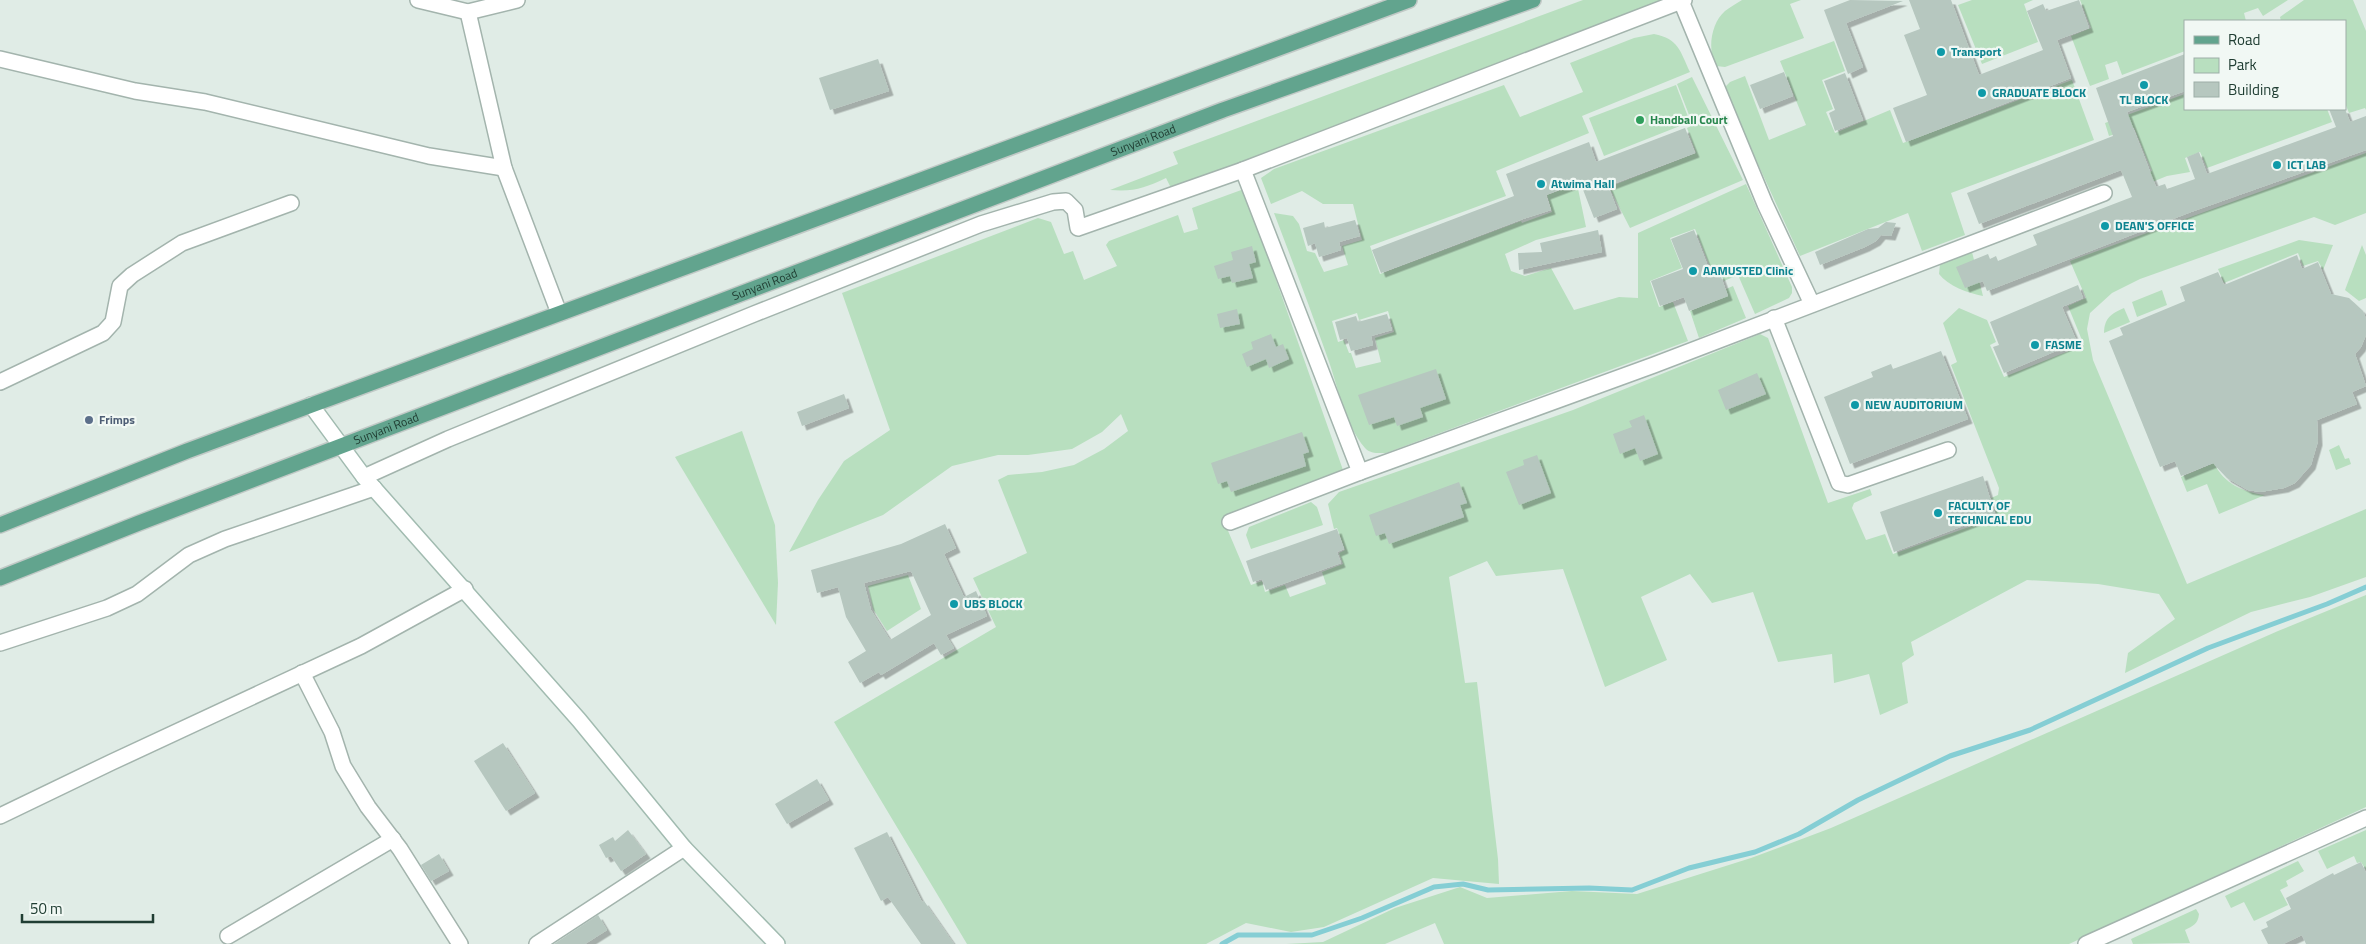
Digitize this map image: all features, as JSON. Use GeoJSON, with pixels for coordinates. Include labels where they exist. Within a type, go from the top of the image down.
{"type":"FeatureCollection","features":[{"type":"Feature","properties":{"kind":"main road"},"geometry":{"type":"LineString","coordinates":[[0,526],[187,451],[1409,0]]}},
{"type":"Feature","properties":{"kind":"main road","name":"Sunyani Road"},"geometry":{"type":"LineString","coordinates":[[0,578],[139,523],[1223,110],[1533,0]]}},
{"type":"Feature","properties":{"kind":"street"},"geometry":{"type":"LineString","coordinates":[[418,0],[468,12],[517,0]]}},
{"type":"Feature","properties":{"kind":"street"},"geometry":{"type":"LineString","coordinates":[[0,643],[108,608],[137,594],[189,555],[369,483],[448,439],[981,224],[1053,202],[1066,201],[1075,210],[1078,228],[1244,170],[1683,1],[1765,204],[1812,304]]}},
{"type":"Feature","properties":{"kind":"street"},"geometry":{"type":"LineString","coordinates":[[468,12],[504,168],[559,313]]}},
{"type":"Feature","properties":{"kind":"street"},"geometry":{"type":"LineString","coordinates":[[0,59],[135,91],[205,102],[429,156],[504,168]]}},
{"type":"Feature","properties":{"kind":"street"},"geometry":{"type":"LineString","coordinates":[[1244,170],[1360,472]]}},
{"type":"Feature","properties":{"kind":"street"},"geometry":{"type":"LineString","coordinates":[[1230,522],[1360,472],[1654,365],[2104,193]]}},
{"type":"Feature","properties":{"kind":"street"},"geometry":{"type":"LineString","coordinates":[[0,382],[103,333],[113,322],[120,286],[132,275],[182,243],[292,203]]}},
{"type":"Feature","properties":{"kind":"street"},"geometry":{"type":"LineString","coordinates":[[1774,318],[1839,483],[1848,485],[1948,450]]}},
{"type":"Feature","properties":{"kind":"street"},"geometry":{"type":"LineString","coordinates":[[311,405],[369,483],[579,720],[684,848],[777,944]]}},
{"type":"Feature","properties":{"kind":"street"},"geometry":{"type":"LineString","coordinates":[[0,816],[361,646],[464,590]]}},
{"type":"Feature","properties":{"kind":"street"},"geometry":{"type":"LineString","coordinates":[[302,673],[332,732],[343,766],[368,807],[393,839],[460,944]]}},
{"type":"Feature","properties":{"kind":"street"},"geometry":{"type":"LineString","coordinates":[[2086,944],[2366,818]]}},
{"type":"Feature","properties":{"kind":"street"},"geometry":{"type":"LineString","coordinates":[[228,936],[393,839]]}},
{"type":"Feature","properties":{"kind":"street"},"geometry":{"type":"LineString","coordinates":[[537,944],[684,848]]}},
{"type":"Feature","properties":{"kind":"green space"},"geometry":{"type":"Polygon","coordinates":[[[1583,0],[1664,0],[1172,190],[1166,178],[1139,188],[1110,190],[1178,164],[1173,152],[1583,0]]]}},
{"type":"Feature","properties":{"kind":"green space"},"geometry":{"type":"Polygon","coordinates":[[[1742,0],[1801,0],[1790,4],[1804,38],[1725,67],[1716,66],[1713,60],[1711,45],[1716,22],[1725,11],[1742,0]]]}},
{"type":"Feature","properties":{"kind":"green space"},"geometry":{"type":"Polygon","coordinates":[[[1972,0],[2033,0],[2024,4],[2038,42],[1982,64],[1958,5],[1972,0]]]}},
{"type":"Feature","properties":{"kind":"green space"},"geometry":{"type":"Polygon","coordinates":[[[2080,0],[2288,0],[2263,16],[2258,8],[2244,13],[2246,20],[2184,20],[2184,51],[2122,75],[2117,61],[2105,65],[2109,79],[2090,86],[2071,36],[2091,28],[2080,0]]]}},
{"type":"Feature","properties":{"kind":"green space"},"geometry":{"type":"Polygon","coordinates":[[[2304,0],[2353,0],[2366,31],[2366,110],[2365,108],[2349,113],[2346,106],[2346,20],[2281,20],[2280,17],[2304,0]]]}},
{"type":"Feature","properties":{"kind":"green space"},"geometry":{"type":"Polygon","coordinates":[[[1654,34],[1669,39],[1678,47],[1690,72],[1582,116],[1589,133],[1496,171],[1506,196],[1370,246],[1380,274],[1521,221],[1522,223],[1552,212],[1547,195],[1577,184],[1586,227],[1536,240],[1505,254],[1511,271],[1525,276],[1551,268],[1574,310],[1619,297],[1638,298],[1638,233],[1746,184],[1792,287],[1792,293],[1789,298],[1755,314],[1738,275],[1724,281],[1720,272],[1713,274],[1695,229],[1670,238],[1682,268],[1650,281],[1659,307],[1673,302],[1688,341],[1386,453],[1375,453],[1367,450],[1352,427],[1342,404],[1321,338],[1274,213],[1293,216],[1299,224],[1307,251],[1315,253],[1324,272],[1348,265],[1342,246],[1362,240],[1353,204],[1323,204],[1302,191],[1271,204],[1261,178],[1274,169],[1504,85],[1520,117],[1583,92],[1570,63],[1634,38],[1654,34]],[[1388,311],[1359,320],[1357,313],[1332,321],[1338,342],[1344,340],[1356,368],[1381,362],[1375,338],[1394,332],[1388,311]]]}},
{"type":"Feature","properties":{"kind":"green space"},"geometry":{"type":"Polygon","coordinates":[[[1834,41],[1845,71],[1822,80],[1833,109],[1826,112],[1835,133],[1890,110],[1903,143],[2072,80],[2094,140],[1951,193],[1965,235],[1922,251],[1908,213],[1800,256],[1725,92],[1725,87],[1730,82],[1745,76],[1769,140],[1806,125],[1780,61],[1834,41]]]}},
{"type":"Feature","properties":{"kind":"green space"},"geometry":{"type":"Polygon","coordinates":[[[1692,77],[1743,180],[1630,228],[1609,187],[1696,153],[1687,128],[1693,125],[1677,84],[1692,77]]]}},
{"type":"Feature","properties":{"kind":"green space","name":"Handball Court"},"geometry":{"type":"Polygon","coordinates":[[[1676,85],[1690,122],[1604,156],[1589,118],[1676,85]]]}},
{"type":"Feature","properties":{"kind":"green space"},"geometry":{"type":"Polygon","coordinates":[[[2184,94],[2184,110],[2327,110],[2332,122],[2207,168],[2200,152],[2185,158],[2190,172],[2167,176],[2130,191],[2126,181],[2152,171],[2134,128],[2109,136],[2105,123],[2184,94]]]}},
{"type":"Feature","properties":{"kind":"green space"},"geometry":{"type":"Polygon","coordinates":[[[2366,153],[2366,213],[2335,225],[2314,217],[2140,279],[2112,293],[2090,313],[2087,329],[2093,360],[2187,584],[2366,509],[2366,577],[2310,597],[2251,612],[2125,673],[2128,653],[2175,619],[2159,594],[2098,584],[2027,580],[1911,642],[1914,655],[1902,663],[1908,703],[1880,715],[1869,674],[1834,683],[1832,654],[1778,662],[1753,592],[1712,603],[1690,574],[1641,597],[1667,660],[1605,687],[1563,569],[1496,576],[1487,561],[1449,577],[1465,683],[1477,682],[1498,859],[1499,884],[1433,878],[1324,927],[1291,932],[1246,923],[1206,944],[967,944],[834,722],[996,627],[973,578],[1027,553],[998,480],[1008,475],[1042,472],[1074,465],[1104,449],[1128,431],[1121,414],[1102,432],[1072,449],[1028,455],[998,455],[952,466],[883,515],[789,552],[818,500],[844,461],[890,430],[842,293],[1038,218],[1051,222],[1064,254],[1073,251],[1084,280],[1117,266],[1106,245],[1109,241],[1178,215],[1184,233],[1198,229],[1192,208],[1244,189],[1343,470],[1223,519],[1251,585],[1262,581],[1265,592],[1285,585],[1290,597],[1326,584],[1322,572],[1343,564],[1339,553],[1345,550],[1337,528],[1334,529],[1328,504],[1339,492],[1573,410],[1760,334],[1768,338],[1828,503],[1870,489],[1872,495],[1854,503],[1852,508],[1866,540],[1885,534],[1893,554],[1997,517],[1991,498],[1998,495],[1999,488],[1951,365],[1957,362],[1943,323],[1959,308],[1987,320],[1996,342],[1990,345],[2004,377],[2084,345],[2068,306],[2086,298],[2070,261],[2366,153]]]}},
{"type":"Feature","properties":{"kind":"green space"},"geometry":{"type":"Polygon","coordinates":[[[2299,240],[2333,245],[2323,270],[2318,261],[2303,266],[2298,253],[2224,283],[2218,269],[2299,240]]]}},
{"type":"Feature","properties":{"kind":"green space"},"geometry":{"type":"Polygon","coordinates":[[[2362,245],[2366,255],[2366,298],[2359,301],[2345,290],[2362,245]]]}},
{"type":"Feature","properties":{"kind":"green space"},"geometry":{"type":"Polygon","coordinates":[[[1972,252],[1983,296],[1959,288],[1939,274],[1940,264],[1972,252]]]}},
{"type":"Feature","properties":{"kind":"green space"},"geometry":{"type":"Polygon","coordinates":[[[1733,286],[1746,318],[1699,338],[1690,311],[1728,296],[1726,289],[1733,286]]]}},
{"type":"Feature","properties":{"kind":"green space"},"geometry":{"type":"Polygon","coordinates":[[[2162,290],[2167,305],[2137,317],[2132,302],[2162,290]]]}},
{"type":"Feature","properties":{"kind":"green space"},"geometry":{"type":"Polygon","coordinates":[[[2124,308],[2130,322],[2104,333],[2107,320],[2124,308]]]}},
{"type":"Feature","properties":{"kind":"green space"},"geometry":{"type":"Polygon","coordinates":[[[742,431],[775,525],[778,583],[776,625],[675,457],[742,431]]]}},
{"type":"Feature","properties":{"kind":"green space"},"geometry":{"type":"Polygon","coordinates":[[[2339,445],[2345,459],[2349,458],[2351,464],[2336,470],[2329,450],[2339,445]]]}},
{"type":"Feature","properties":{"kind":"green space"},"geometry":{"type":"Polygon","coordinates":[[[2214,463],[2223,476],[2235,486],[2249,492],[2265,495],[2219,514],[2207,484],[2187,492],[2181,477],[2214,463]]]}},
{"type":"Feature","properties":{"kind":"green space"},"geometry":{"type":"Polygon","coordinates":[[[1311,502],[1317,507],[1323,525],[1251,549],[1246,535],[1249,527],[1311,502]]]}},
{"type":"Feature","properties":{"kind":"green space"},"geometry":{"type":"Polygon","coordinates":[[[908,575],[921,609],[887,631],[873,609],[868,586],[908,575]]]}},
{"type":"Feature","properties":{"kind":"green space"},"geometry":{"type":"Polygon","coordinates":[[[2366,595],[2366,807],[2069,944],[1444,944],[1435,923],[1385,944],[1286,944],[1323,942],[1395,908],[1460,887],[1487,898],[1572,891],[1637,894],[1751,858],[1831,828],[2278,631],[2366,595]]]}},
{"type":"Feature","properties":{"kind":"green space"},"geometry":{"type":"Polygon","coordinates":[[[2366,830],[2366,870],[2361,862],[2357,863],[2354,856],[2327,869],[2318,851],[2366,830]]]}},
{"type":"Feature","properties":{"kind":"green space"},"geometry":{"type":"Polygon","coordinates":[[[2298,861],[2304,871],[2286,881],[2288,886],[2280,890],[2288,905],[2254,921],[2244,902],[2231,908],[2225,896],[2298,861]]]}},
{"type":"Feature","properties":{"kind":"green space"},"geometry":{"type":"Polygon","coordinates":[[[2196,909],[2199,914],[2198,920],[2193,926],[2185,930],[2190,943],[2133,944],[2131,939],[2196,909]]]}},
{"type":"Feature","properties":{"kind":"building"},"geometry":{"type":"Polygon","coordinates":[[[1850,0],[1903,1],[1846,23],[1863,67],[1848,74],[1824,10],[1850,0]]]}},
{"type":"Feature","properties":{"kind":"building"},"geometry":{"type":"Polygon","coordinates":[[[1909,0],[1951,0],[1979,75],[2043,50],[2027,11],[2043,4],[2046,11],[2079,0],[2089,28],[2057,40],[2071,78],[1906,142],[1893,108],[1927,95],[1904,35],[1920,29],[1909,0]]]}},
{"type":"Feature","properties":{"kind":"building"},"geometry":{"type":"Polygon","coordinates":[[[2184,54],[2184,91],[2127,112],[2156,187],[2165,184],[2167,189],[2195,179],[2187,157],[2199,152],[2207,174],[2336,127],[2329,110],[2345,110],[2350,122],[2366,116],[2366,150],[2191,212],[1987,291],[1983,281],[1965,288],[1956,267],[1988,254],[1990,259],[1996,256],[1998,261],[2037,245],[2033,235],[2132,197],[2121,170],[1979,224],[1967,193],[2113,136],[2096,88],[2184,54]]]}},
{"type":"Feature","properties":{"kind":"building"},"geometry":{"type":"Polygon","coordinates":[[[878,59],[889,91],[830,110],[819,78],[878,59]]]}},
{"type":"Feature","properties":{"kind":"building"},"geometry":{"type":"Polygon","coordinates":[[[1784,72],[1793,96],[1760,109],[1750,85],[1784,72]]]}},
{"type":"Feature","properties":{"kind":"building"},"geometry":{"type":"Polygon","coordinates":[[[1845,73],[1863,120],[1835,131],[1829,113],[1835,110],[1824,81],[1845,73]]]}},
{"type":"Feature","properties":{"kind":"building"},"geometry":{"type":"Polygon","coordinates":[[[1685,128],[1695,153],[1608,186],[1617,209],[1594,218],[1580,182],[1546,195],[1551,210],[1381,273],[1372,250],[1514,196],[1506,174],[1589,142],[1596,162],[1685,128]]]}},
{"type":"Feature","properties":{"kind":"building"},"geometry":{"type":"Polygon","coordinates":[[[1355,220],[1360,236],[1339,242],[1341,250],[1319,257],[1315,243],[1308,246],[1303,228],[1324,222],[1325,228],[1355,220]]]}},
{"type":"Feature","properties":{"kind":"building"},"geometry":{"type":"Polygon","coordinates":[[[1886,222],[1896,223],[1891,236],[1881,235],[1876,241],[1865,247],[1820,265],[1815,252],[1868,229],[1878,228],[1886,222]]]}},
{"type":"Feature","properties":{"kind":"building"},"geometry":{"type":"Polygon","coordinates":[[[1598,230],[1602,252],[1519,270],[1518,253],[1542,252],[1540,243],[1598,230]]]}},
{"type":"Feature","properties":{"kind":"building","name":"AAMUSTED Clinic"},"geometry":{"type":"Polygon","coordinates":[[[1694,230],[1712,277],[1720,274],[1728,296],[1689,311],[1684,297],[1660,306],[1651,281],[1683,269],[1671,239],[1694,230]]]}},
{"type":"Feature","properties":{"kind":"building"},"geometry":{"type":"Polygon","coordinates":[[[1252,246],[1256,262],[1249,264],[1253,278],[1232,283],[1230,276],[1218,279],[1214,266],[1233,260],[1231,252],[1252,246]]]}},
{"type":"Feature","properties":{"kind":"building"},"geometry":{"type":"Polygon","coordinates":[[[2297,255],[2302,269],[2318,262],[2331,294],[2349,298],[2363,311],[2366,319],[2366,335],[2361,347],[2355,354],[2366,386],[2352,392],[2357,404],[2317,420],[2318,441],[2311,465],[2295,483],[2284,488],[2260,492],[2248,490],[2227,478],[2213,463],[2181,476],[2175,461],[2160,467],[2109,341],[2123,335],[2120,328],[2185,301],[2180,287],[2218,272],[2224,285],[2297,255]]]}},
{"type":"Feature","properties":{"kind":"building"},"geometry":{"type":"Polygon","coordinates":[[[2078,285],[2083,298],[2062,307],[2077,342],[2004,373],[1993,347],[1999,345],[1990,322],[2078,285]]]}},
{"type":"Feature","properties":{"kind":"building"},"geometry":{"type":"Polygon","coordinates":[[[1237,309],[1240,324],[1220,328],[1217,314],[1237,309]]]}},
{"type":"Feature","properties":{"kind":"building"},"geometry":{"type":"Polygon","coordinates":[[[1387,314],[1392,330],[1371,336],[1373,345],[1351,351],[1347,338],[1340,340],[1335,322],[1356,316],[1358,322],[1387,314]]]}},
{"type":"Feature","properties":{"kind":"building"},"geometry":{"type":"Polygon","coordinates":[[[1271,334],[1276,347],[1283,344],[1289,359],[1269,368],[1266,359],[1247,367],[1242,354],[1253,349],[1251,342],[1271,334]]]}},
{"type":"Feature","properties":{"kind":"building","name":"NEW AUDITORIUM"},"geometry":{"type":"Polygon","coordinates":[[[1941,351],[1968,419],[1850,464],[1824,397],[1873,377],[1871,372],[1891,364],[1893,369],[1941,351]]]}},
{"type":"Feature","properties":{"kind":"building"},"geometry":{"type":"Polygon","coordinates":[[[1436,369],[1446,399],[1420,408],[1423,417],[1397,426],[1394,417],[1369,425],[1358,395],[1436,369]]]}},
{"type":"Feature","properties":{"kind":"building"},"geometry":{"type":"Polygon","coordinates":[[[1757,373],[1766,394],[1726,410],[1718,390],[1757,373]]]}},
{"type":"Feature","properties":{"kind":"building"},"geometry":{"type":"Polygon","coordinates":[[[844,394],[849,408],[802,426],[797,412],[844,394]]]}},
{"type":"Feature","properties":{"kind":"building"},"geometry":{"type":"Polygon","coordinates":[[[1644,415],[1658,454],[1640,461],[1635,448],[1620,454],[1613,434],[1632,427],[1629,421],[1644,415]]]}},
{"type":"Feature","properties":{"kind":"building"},"geometry":{"type":"Polygon","coordinates":[[[1302,432],[1309,452],[1303,454],[1306,466],[1231,492],[1227,481],[1218,484],[1211,463],[1302,432]]]}},
{"type":"Feature","properties":{"kind":"building"},"geometry":{"type":"Polygon","coordinates":[[[1537,455],[1551,493],[1519,505],[1506,472],[1524,465],[1523,460],[1537,455]]]}},
{"type":"Feature","properties":{"kind":"building","name":"FACULTY OF TECHNICAL EDU"},"geometry":{"type":"Polygon","coordinates":[[[1983,476],[1995,514],[1894,552],[1880,512],[1983,476]]]}},
{"type":"Feature","properties":{"kind":"building"},"geometry":{"type":"Polygon","coordinates":[[[1459,482],[1467,503],[1460,505],[1464,517],[1389,544],[1385,533],[1376,536],[1369,515],[1459,482]]]}},
{"type":"Feature","properties":{"kind":"building","name":"UBS BLOCK"},"geometry":{"type":"Polygon","coordinates":[[[945,524],[956,548],[944,554],[964,597],[976,591],[987,616],[946,635],[954,648],[941,655],[934,643],[881,675],[879,672],[860,683],[848,662],[866,651],[846,617],[838,587],[817,593],[811,570],[901,544],[945,524]],[[911,571],[864,583],[871,610],[890,640],[931,615],[911,571]]]}},
{"type":"Feature","properties":{"kind":"building"},"geometry":{"type":"Polygon","coordinates":[[[1337,529],[1344,549],[1337,552],[1341,563],[1266,590],[1262,579],[1253,582],[1246,561],[1337,529]]]}},
{"type":"Feature","properties":{"kind":"building"},"geometry":{"type":"Polygon","coordinates":[[[503,743],[535,793],[506,811],[474,761],[503,743]]]}},
{"type":"Feature","properties":{"kind":"building"},"geometry":{"type":"Polygon","coordinates":[[[817,779],[829,800],[787,824],[775,804],[817,779]]]}},
{"type":"Feature","properties":{"kind":"building"},"geometry":{"type":"Polygon","coordinates":[[[628,830],[646,854],[621,871],[611,856],[606,858],[599,845],[613,837],[615,841],[628,830]]]}},
{"type":"Feature","properties":{"kind":"building"},"geometry":{"type":"Polygon","coordinates":[[[887,832],[922,902],[924,901],[954,944],[921,944],[888,897],[881,901],[854,848],[887,832]]]}},
{"type":"Feature","properties":{"kind":"building"},"geometry":{"type":"Polygon","coordinates":[[[439,854],[449,871],[431,881],[421,865],[439,854]]]}},
{"type":"Feature","properties":{"kind":"building"},"geometry":{"type":"Polygon","coordinates":[[[2361,862],[2366,873],[2366,944],[2306,944],[2302,935],[2283,944],[2268,944],[2261,930],[2268,927],[2266,922],[2291,909],[2286,898],[2333,873],[2334,875],[2361,862]]]}},
{"type":"Feature","properties":{"kind":"building"},"geometry":{"type":"Polygon","coordinates":[[[598,915],[607,930],[585,944],[554,944],[598,915]]]}},
{"type":"Feature","properties":{"kind":"waterway"},"geometry":{"type":"LineString","coordinates":[[1222,944],[1238,935],[1312,935],[1362,918],[1434,887],[1463,884],[1488,890],[1589,888],[1632,890],[1689,868],[1755,852],[1799,834],[1858,800],[1950,756],[2030,730],[2208,648],[2327,604],[2366,587]]}},
{"type":"Feature","properties":{"kind":"place","name":"Transport"},"geometry":{"type":"Point","coordinates":[1941,52]}},
{"type":"Feature","properties":{"kind":"place","name":"TL BLOCK"},"geometry":{"type":"Point","coordinates":[2144,85]}},
{"type":"Feature","properties":{"kind":"place","name":"GRADUATE BLOCK"},"geometry":{"type":"Point","coordinates":[1982,93]}},
{"type":"Feature","properties":{"kind":"place","name":"Handball Court"},"geometry":{"type":"Point","coordinates":[1640,120]}},
{"type":"Feature","properties":{"kind":"place","name":"ICT LAB"},"geometry":{"type":"Point","coordinates":[2277,165]}},
{"type":"Feature","properties":{"kind":"place","name":"Atwima Hall"},"geometry":{"type":"Point","coordinates":[1541,184]}},
{"type":"Feature","properties":{"kind":"place","name":"DEAN'S OFFICE"},"geometry":{"type":"Point","coordinates":[2105,226]}},
{"type":"Feature","properties":{"kind":"place","name":"AAMUSTED Clinic"},"geometry":{"type":"Point","coordinates":[1693,271]}},
{"type":"Feature","properties":{"kind":"place","name":"FASME"},"geometry":{"type":"Point","coordinates":[2035,345]}},
{"type":"Feature","properties":{"kind":"place","name":"NEW AUDITORIUM"},"geometry":{"type":"Point","coordinates":[1855,405]}},
{"type":"Feature","properties":{"kind":"place","name":"Frimps"},"geometry":{"type":"Point","coordinates":[89,420]}},
{"type":"Feature","properties":{"kind":"place","name":"FACULTY OF TECHNICAL EDU"},"geometry":{"type":"Point","coordinates":[1938,513]}},
{"type":"Feature","properties":{"kind":"place","name":"UBS BLOCK"},"geometry":{"type":"Point","coordinates":[954,604]}}]}
